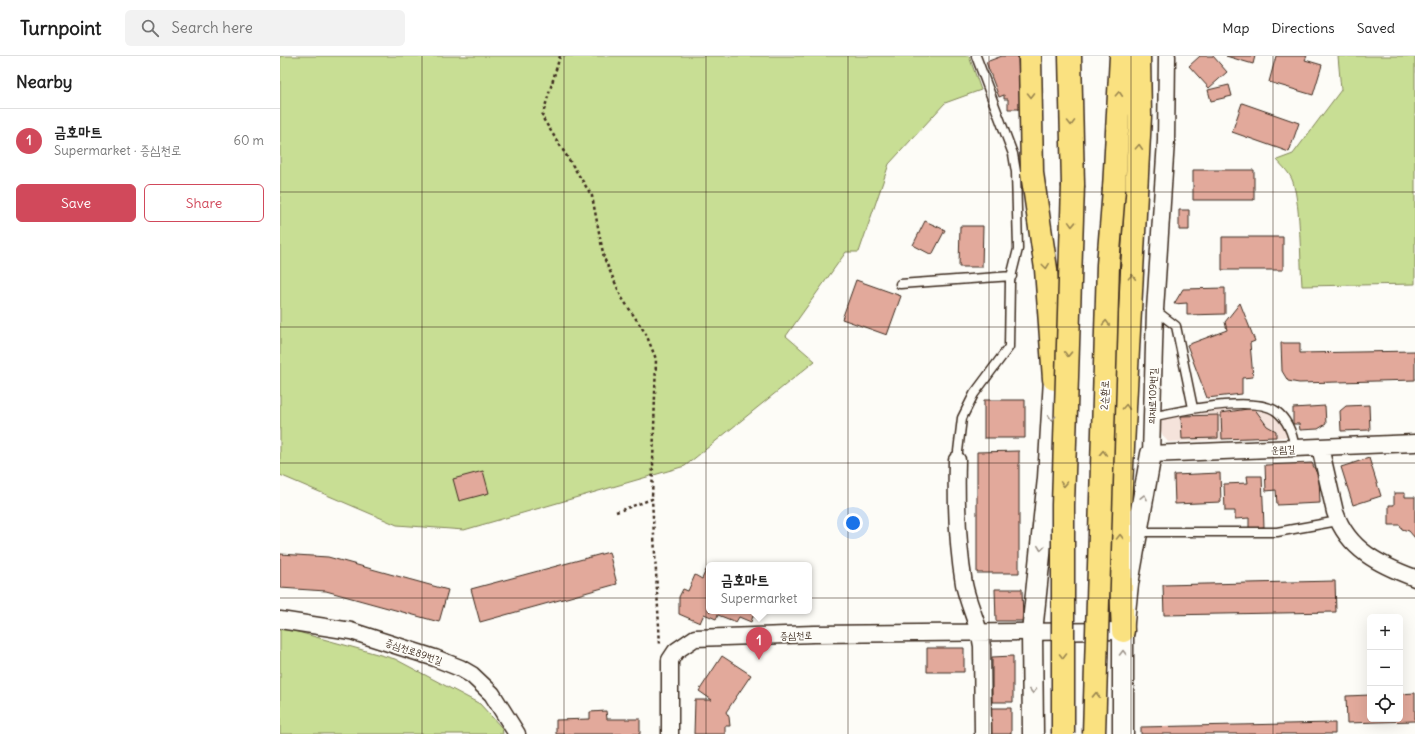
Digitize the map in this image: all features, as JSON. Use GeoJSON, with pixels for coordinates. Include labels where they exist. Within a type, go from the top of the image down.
{"type":"FeatureCollection","features":[{"type":"Feature","properties":{"kind":"highway"},"geometry":{"type":"LineString","coordinates":[[1030,56],[1032,173],[1046,269],[1054,379]]}},
{"type":"Feature","properties":{"kind":"highway"},"geometry":{"type":"LineString","coordinates":[[1063,734],[1063,505],[1073,185],[1070,56]]}},
{"type":"Feature","properties":{"kind":"highway","name":"2순환로"},"geometry":{"type":"LineString","coordinates":[[1094,734],[1108,265],[1114,189],[1121,56]]}},
{"type":"Feature","properties":{"kind":"highway"},"geometry":{"type":"LineString","coordinates":[[1123,631],[1120,565],[1120,504],[1140,116],[1140,56]]}},
{"type":"Feature","properties":{"kind":"street","name":"의재로109번길"},"geometry":{"type":"LineString","coordinates":[[1123,734],[1123,631],[1137,532],[1151,454],[1155,310],[1166,141],[1168,56]]}},
{"type":"Feature","properties":{"kind":"street"},"geometry":{"type":"LineString","coordinates":[[1033,734],[1032,632],[1048,478],[1054,379]]}},
{"type":"Feature","properties":{"kind":"street","name":"운림길"},"geometry":{"type":"LineString","coordinates":[[1151,454],[1415,443]]}},
{"type":"Feature","properties":{"kind":"street"},"geometry":{"type":"LineString","coordinates":[[1320,447],[1338,521],[1360,549],[1373,560],[1415,578]]}},
{"type":"Feature","properties":{"kind":"street"},"geometry":{"type":"LineString","coordinates":[[958,460],[956,489],[960,558],[968,601],[980,632],[983,734]]}},
{"type":"Feature","properties":{"kind":"street","name":"증심천로89번길"},"geometry":{"type":"LineString","coordinates":[[280,620],[351,631],[435,658],[460,668],[472,675],[492,694],[517,734]]}},
{"type":"Feature","properties":{"kind":"street","name":"증심천로"},"geometry":{"type":"LineString","coordinates":[[670,660],[676,652],[695,638],[980,632],[1123,631]]}},
{"type":"Feature","properties":{"kind":"street"},"geometry":{"type":"LineString","coordinates":[[670,660],[670,734]]}},
{"type":"Feature","properties":{"kind":"lane"},"geometry":{"type":"LineString","coordinates":[[958,460],[962,418],[974,394],[1009,347],[1012,276],[1018,249],[1016,172],[1013,154],[976,56]]}},
{"type":"Feature","properties":{"kind":"lane"},"geometry":{"type":"LineString","coordinates":[[900,284],[1012,276]]}},
{"type":"Feature","properties":{"kind":"lane"},"geometry":{"type":"LineString","coordinates":[[1155,310],[1176,326],[1192,408]]}},
{"type":"Feature","properties":{"kind":"lane"},"geometry":{"type":"LineString","coordinates":[[1151,417],[1192,408],[1248,405],[1267,408],[1276,411],[1291,431],[1295,449]]}},
{"type":"Feature","properties":{"kind":"lane"},"geometry":{"type":"LineString","coordinates":[[1137,532],[1277,532],[1338,521]]}},
{"type":"Feature","properties":{"kind":"path"},"geometry":{"type":"LineString","coordinates":[[560,56],[542,117],[592,196],[604,258],[622,298],[646,334],[656,359],[652,499],[661,657],[670,660]]}},
{"type":"Feature","properties":{"kind":"path"},"geometry":{"type":"LineString","coordinates":[[616,512],[652,499]]}},
{"type":"Feature","properties":{"kind":"shaded area"},"geometry":{"type":"Polygon","coordinates":[[[1248,407],[1267,411],[1279,419],[1289,431],[1290,437],[1168,442],[1163,436],[1157,421],[1178,415],[1248,407]]]}},
{"type":"Feature","properties":{"kind":"green space"},"geometry":{"type":"Polygon","coordinates":[[[280,56],[969,56],[981,90],[945,103],[889,164],[859,252],[846,252],[786,336],[815,361],[685,466],[464,530],[397,525],[280,475],[280,56]]]}},
{"type":"Feature","properties":{"kind":"green space"},"geometry":{"type":"Polygon","coordinates":[[[1338,56],[1415,56],[1415,284],[1302,286],[1299,219],[1296,193],[1290,176],[1277,160],[1293,154],[1341,90],[1338,56]]]}},
{"type":"Feature","properties":{"kind":"green space"},"geometry":{"type":"Polygon","coordinates":[[[280,627],[395,659],[480,704],[502,728],[503,734],[280,734],[280,627]]]}},
{"type":"Feature","properties":{"kind":"building"},"geometry":{"type":"Polygon","coordinates":[[[1002,56],[1018,56],[1020,109],[1008,109],[1008,99],[1004,99],[1004,95],[999,97],[986,62],[1002,56]]]}},
{"type":"Feature","properties":{"kind":"building"},"geometry":{"type":"Polygon","coordinates":[[[1200,56],[1213,56],[1227,72],[1209,88],[1189,66],[1200,56]]]}},
{"type":"Feature","properties":{"kind":"building"},"geometry":{"type":"Polygon","coordinates":[[[1226,56],[1255,56],[1253,64],[1226,56]]]}},
{"type":"Feature","properties":{"kind":"building"},"geometry":{"type":"Polygon","coordinates":[[[1276,56],[1307,56],[1305,60],[1322,65],[1313,95],[1269,82],[1276,56]]]}},
{"type":"Feature","properties":{"kind":"building"},"geometry":{"type":"Polygon","coordinates":[[[1229,85],[1232,96],[1211,101],[1208,90],[1229,85]]]}},
{"type":"Feature","properties":{"kind":"building"},"geometry":{"type":"Polygon","coordinates":[[[1242,103],[1299,123],[1289,152],[1232,132],[1242,103]]]}},
{"type":"Feature","properties":{"kind":"building"},"geometry":{"type":"Polygon","coordinates":[[[1193,170],[1254,170],[1254,200],[1193,200],[1193,170]]]}},
{"type":"Feature","properties":{"kind":"building"},"geometry":{"type":"Polygon","coordinates":[[[1179,210],[1189,210],[1189,230],[1179,230],[1179,210]]]}},
{"type":"Feature","properties":{"kind":"building"},"geometry":{"type":"Polygon","coordinates":[[[925,221],[945,230],[932,255],[913,245],[925,221]]]}},
{"type":"Feature","properties":{"kind":"building"},"geometry":{"type":"Polygon","coordinates":[[[960,226],[983,226],[982,267],[959,267],[960,226]]]}},
{"type":"Feature","properties":{"kind":"building"},"geometry":{"type":"Polygon","coordinates":[[[1222,237],[1283,237],[1283,270],[1222,270],[1222,237]]]}},
{"type":"Feature","properties":{"kind":"building"},"geometry":{"type":"Polygon","coordinates":[[[856,280],[901,296],[887,335],[842,319],[856,280]]]}},
{"type":"Feature","properties":{"kind":"building"},"geometry":{"type":"Polygon","coordinates":[[[1225,288],[1225,314],[1187,315],[1187,303],[1174,304],[1183,289],[1225,288]]]}},
{"type":"Feature","properties":{"kind":"building"},"geometry":{"type":"Polygon","coordinates":[[[1240,303],[1255,341],[1250,343],[1253,377],[1242,378],[1242,394],[1207,398],[1187,345],[1227,330],[1225,322],[1240,303]]]}},
{"type":"Feature","properties":{"kind":"building"},"geometry":{"type":"Polygon","coordinates":[[[1281,343],[1300,343],[1300,353],[1415,351],[1415,380],[1299,383],[1288,381],[1282,371],[1281,343]]]}},
{"type":"Feature","properties":{"kind":"building"},"geometry":{"type":"Polygon","coordinates":[[[984,400],[1025,400],[1025,438],[984,438],[984,400]]]}},
{"type":"Feature","properties":{"kind":"building"},"geometry":{"type":"Polygon","coordinates":[[[1369,405],[1370,430],[1341,431],[1340,411],[1346,406],[1369,405]]]}},
{"type":"Feature","properties":{"kind":"building"},"geometry":{"type":"Polygon","coordinates":[[[1325,406],[1326,424],[1318,429],[1300,430],[1299,424],[1293,424],[1293,408],[1325,406]]]}},
{"type":"Feature","properties":{"kind":"building"},"geometry":{"type":"Polygon","coordinates":[[[1254,408],[1267,426],[1276,431],[1276,437],[1222,439],[1221,413],[1254,408]]]}},
{"type":"Feature","properties":{"kind":"building"},"geometry":{"type":"Polygon","coordinates":[[[1218,415],[1218,438],[1182,439],[1181,416],[1218,415]]]}},
{"type":"Feature","properties":{"kind":"building"},"geometry":{"type":"Polygon","coordinates":[[[1019,451],[1019,573],[977,573],[977,452],[1019,451]]]}},
{"type":"Feature","properties":{"kind":"building"},"geometry":{"type":"Polygon","coordinates":[[[1369,458],[1381,496],[1353,505],[1341,467],[1369,458]]]}},
{"type":"Feature","properties":{"kind":"building"},"geometry":{"type":"Polygon","coordinates":[[[1312,463],[1319,478],[1320,503],[1277,505],[1276,490],[1266,491],[1265,465],[1312,463]]]}},
{"type":"Feature","properties":{"kind":"building"},"geometry":{"type":"Polygon","coordinates":[[[483,471],[489,493],[459,501],[453,479],[483,471]]]}},
{"type":"Feature","properties":{"kind":"building"},"geometry":{"type":"Polygon","coordinates":[[[1220,473],[1221,502],[1175,504],[1174,475],[1220,473]]]}},
{"type":"Feature","properties":{"kind":"building"},"geometry":{"type":"Polygon","coordinates":[[[1247,476],[1262,476],[1264,527],[1249,528],[1249,518],[1235,519],[1235,511],[1225,511],[1224,484],[1248,483],[1247,476]]]}},
{"type":"Feature","properties":{"kind":"building"},"geometry":{"type":"Polygon","coordinates":[[[1394,493],[1405,493],[1405,497],[1415,497],[1415,538],[1409,531],[1402,529],[1400,525],[1389,525],[1389,505],[1394,505],[1394,493]]]}},
{"type":"Feature","properties":{"kind":"building"},"geometry":{"type":"Polygon","coordinates":[[[609,552],[617,584],[480,622],[471,589],[609,552]]]}},
{"type":"Feature","properties":{"kind":"building"},"geometry":{"type":"Polygon","coordinates":[[[280,554],[328,557],[448,590],[439,622],[326,591],[280,588],[280,554]]]}},
{"type":"Feature","properties":{"kind":"building"},"geometry":{"type":"Polygon","coordinates":[[[706,570],[706,614],[762,614],[759,619],[753,616],[751,622],[739,617],[736,622],[718,615],[716,619],[704,614],[700,623],[679,614],[679,597],[683,589],[688,591],[695,575],[702,579],[706,570]]]}},
{"type":"Feature","properties":{"kind":"building"},"geometry":{"type":"Polygon","coordinates":[[[1335,581],[1336,612],[1164,615],[1163,585],[1335,581]]]}},
{"type":"Feature","properties":{"kind":"building"},"geometry":{"type":"Polygon","coordinates":[[[995,589],[1022,589],[1023,621],[996,621],[995,589]]]}},
{"type":"Feature","properties":{"kind":"building"},"geometry":{"type":"Polygon","coordinates":[[[927,648],[964,648],[964,672],[927,672],[927,648]]]}},
{"type":"Feature","properties":{"kind":"building"},"geometry":{"type":"Polygon","coordinates":[[[722,656],[751,675],[726,712],[729,717],[730,726],[725,726],[725,734],[694,734],[695,700],[712,700],[699,691],[722,656]]]}},
{"type":"Feature","properties":{"kind":"building"},"geometry":{"type":"Polygon","coordinates":[[[1013,656],[1013,702],[992,702],[992,657],[1013,656]]]}},
{"type":"Feature","properties":{"kind":"building"},"geometry":{"type":"Polygon","coordinates":[[[1415,693],[1415,721],[1403,721],[1403,694],[1415,693]]]}},
{"type":"Feature","properties":{"kind":"building"},"geometry":{"type":"Polygon","coordinates":[[[1367,695],[1367,722],[1381,722],[1347,723],[1346,696],[1367,695]]]}},
{"type":"Feature","properties":{"kind":"building"},"geometry":{"type":"Polygon","coordinates":[[[990,708],[1011,708],[1011,734],[991,734],[990,708]]]}},
{"type":"Feature","properties":{"kind":"building"},"geometry":{"type":"Polygon","coordinates":[[[606,711],[607,719],[640,719],[640,734],[556,734],[556,720],[590,719],[590,712],[606,711]]]}},
{"type":"Feature","properties":{"kind":"building"},"geometry":{"type":"Polygon","coordinates":[[[1335,723],[1335,734],[1141,734],[1141,727],[1335,723]]]}},
{"type":"Feature","properties":{"kind":"place","name":"금호마트"},"geometry":{"type":"Point","coordinates":[759,660]}}]}
